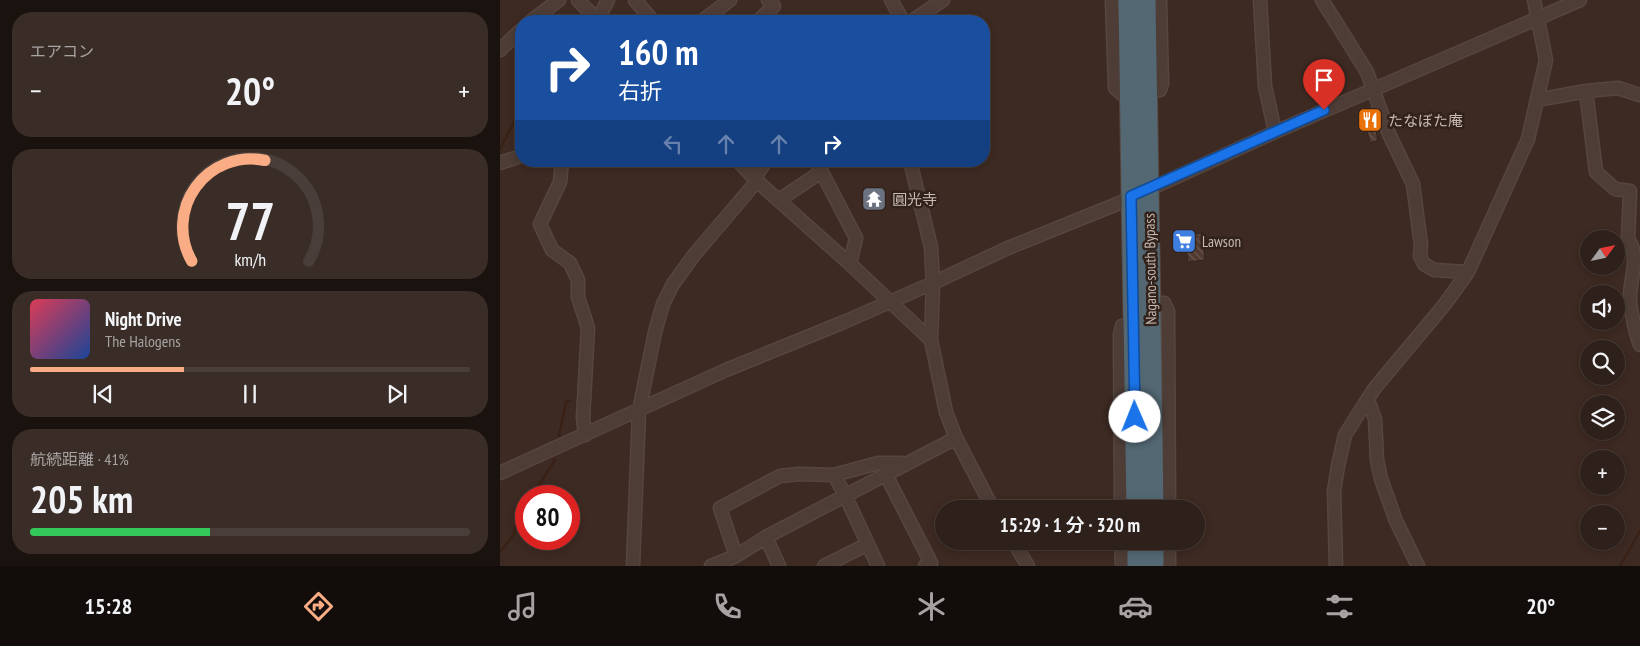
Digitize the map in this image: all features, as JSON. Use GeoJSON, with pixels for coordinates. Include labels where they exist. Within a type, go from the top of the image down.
{"type":"FeatureCollection","features":[{"type":"Feature","properties":{"kind":"highway","name":"Nagano-south Bypass"},"geometry":{"type":"LineString","coordinates":[[1128,0],[1138,93],[1140,193],[1133,325],[1136,500]]}},
{"type":"Feature","properties":{"kind":"highway","name":"Nagano-south Bypass"},"geometry":{"type":"LineString","coordinates":[[1138,93],[1146,0]]}},
{"type":"Feature","properties":{"kind":"highway","name":"Nagano-south Bypass"},"geometry":{"type":"LineString","coordinates":[[1140,193],[1151,303],[1154,500]]}},
{"type":"Feature","properties":{"kind":"highway"},"geometry":{"type":"LineString","coordinates":[[1137,550],[1137,566]]}},
{"type":"Feature","properties":{"kind":"highway"},"geometry":{"type":"LineString","coordinates":[[1154,550],[1154,566]]}},
{"type":"Feature","properties":{"kind":"street"},"geometry":{"type":"LineString","coordinates":[[540,15],[559,0]]}},
{"type":"Feature","properties":{"kind":"street"},"geometry":{"type":"LineString","coordinates":[[578,0],[592,15]]}},
{"type":"Feature","properties":{"kind":"street"},"geometry":{"type":"LineString","coordinates":[[601,15],[608,0]]}},
{"type":"Feature","properties":{"kind":"street"},"geometry":{"type":"LineString","coordinates":[[636,0],[648,15]]}},
{"type":"Feature","properties":{"kind":"street"},"geometry":{"type":"LineString","coordinates":[[710,15],[730,0]]}},
{"type":"Feature","properties":{"kind":"street"},"geometry":{"type":"LineString","coordinates":[[764,15],[774,6],[768,0]]}},
{"type":"Feature","properties":{"kind":"street"},"geometry":{"type":"LineString","coordinates":[[891,0],[900,15]]}},
{"type":"Feature","properties":{"kind":"street"},"geometry":{"type":"LineString","coordinates":[[921,15],[943,0]]}},
{"type":"Feature","properties":{"kind":"street"},"geometry":{"type":"LineString","coordinates":[[1112,0],[1115,88],[1122,94],[1160,90],[1162,84],[1160,0]]}},
{"type":"Feature","properties":{"kind":"street"},"geometry":{"type":"LineString","coordinates":[[1260,0],[1266,86],[1275,132]]}},
{"type":"Feature","properties":{"kind":"street"},"geometry":{"type":"LineString","coordinates":[[1322,0],[1367,72],[1389,134],[1413,184],[1421,245],[1420,256],[1424,264],[1434,270],[1468,272]]}},
{"type":"Feature","properties":{"kind":"street"},"geometry":{"type":"LineString","coordinates":[[1336,566],[1334,491],[1346,435],[1374,389],[1445,304],[1468,272],[1528,139],[1546,60],[1534,0]]}},
{"type":"Feature","properties":{"kind":"street"},"geometry":{"type":"LineString","coordinates":[[500,474],[639,412],[726,370],[844,322],[1008,248],[1140,193],[1275,132],[1580,0]]}},
{"type":"Feature","properties":{"kind":"street"},"geometry":{"type":"LineString","coordinates":[[500,50],[515,36]]}},
{"type":"Feature","properties":{"kind":"street"},"geometry":{"type":"LineString","coordinates":[[1538,100],[1586,91],[1618,88],[1640,95]]}},
{"type":"Feature","properties":{"kind":"street"},"geometry":{"type":"LineString","coordinates":[[1586,91],[1596,172],[1614,189],[1630,191],[1628,239],[1635,246],[1637,256],[1629,296],[1640,345]]}},
{"type":"Feature","properties":{"kind":"street"},"geometry":{"type":"LineString","coordinates":[[500,163],[515,158]]}},
{"type":"Feature","properties":{"kind":"street"},"geometry":{"type":"LineString","coordinates":[[561,167],[560,182],[540,224],[552,250],[570,263],[578,280],[578,298],[588,328],[583,418],[585,435]]}},
{"type":"Feature","properties":{"kind":"street"},"geometry":{"type":"LineString","coordinates":[[744,167],[930,340]]}},
{"type":"Feature","properties":{"kind":"street"},"geometry":{"type":"LineString","coordinates":[[633,566],[639,412],[655,332],[663,304],[673,284],[694,255],[757,181],[757,174],[762,167]]}},
{"type":"Feature","properties":{"kind":"street"},"geometry":{"type":"LineString","coordinates":[[779,200],[818,167],[856,238],[850,264]]}},
{"type":"Feature","properties":{"kind":"street"},"geometry":{"type":"LineString","coordinates":[[911,167],[931,247],[933,283],[930,340],[946,412],[956,438],[989,500]]}},
{"type":"Feature","properties":{"kind":"street"},"geometry":{"type":"LineString","coordinates":[[1151,303],[1164,303],[1168,311],[1169,500]]}},
{"type":"Feature","properties":{"kind":"street"},"geometry":{"type":"LineString","coordinates":[[1121,500],[1120,335],[1122,326],[1133,325]]}},
{"type":"Feature","properties":{"kind":"street"},"geometry":{"type":"LineString","coordinates":[[1368,400],[1375,419],[1377,460],[1381,479],[1396,521],[1418,566]]}},
{"type":"Feature","properties":{"kind":"street"},"geometry":{"type":"LineString","coordinates":[[711,566],[736,556],[766,537],[956,438]]}},
{"type":"Feature","properties":{"kind":"street"},"geometry":{"type":"LineString","coordinates":[[736,556],[720,508],[780,476],[834,474],[878,463],[907,463]]}},
{"type":"Feature","properties":{"kind":"street"},"geometry":{"type":"LineString","coordinates":[[886,473],[931,563],[925,566]]}},
{"type":"Feature","properties":{"kind":"street"},"geometry":{"type":"LineString","coordinates":[[834,474],[878,566]]}},
{"type":"Feature","properties":{"kind":"street"},"geometry":{"type":"LineString","coordinates":[[766,537],[779,566]]}},
{"type":"Feature","properties":{"kind":"street"},"geometry":{"type":"LineString","coordinates":[[825,566],[868,544]]}},
{"type":"Feature","properties":{"kind":"street"},"geometry":{"type":"LineString","coordinates":[[1018,550],[1028,566]]}},
{"type":"Feature","properties":{"kind":"street"},"geometry":{"type":"LineString","coordinates":[[1121,550],[1122,566]]}},
{"type":"Feature","properties":{"kind":"street"},"geometry":{"type":"LineString","coordinates":[[1169,550],[1169,566]]}},
{"type":"Feature","properties":{"kind":"building"},"geometry":{"type":"Polygon","coordinates":[[[1373,114],[1379,130],[1376,131],[1378,140],[1370,143],[1364,117],[1373,114]]]}},
{"type":"Feature","properties":{"kind":"building"},"geometry":{"type":"Polygon","coordinates":[[[1202,233],[1205,260],[1188,262],[1185,235],[1202,233]]]}},
{"type":"Feature","properties":{"kind":"waterway"},"geometry":{"type":"LineString","coordinates":[[500,149],[515,120]]}},
{"type":"Feature","properties":{"kind":"waterway"},"geometry":{"type":"LineString","coordinates":[[559,436],[566,402],[570,401]]}},
{"type":"Feature","properties":{"kind":"waterway"},"geometry":{"type":"LineString","coordinates":[[539,485],[555,460]]}},
{"type":"Feature","properties":{"kind":"waterway"},"geometry":{"type":"LineString","coordinates":[[500,552],[514,534],[515,528]]}},
{"type":"Feature","properties":{"kind":"waterway"},"geometry":{"type":"LineString","coordinates":[[1620,566],[1640,531]]}},
{"type":"Feature","properties":{"kind":"place","name":"たなぼた庵"},"geometry":{"type":"Point","coordinates":[1370,120]}},
{"type":"Feature","properties":{"kind":"place","name":"圓光寺"},"geometry":{"type":"Point","coordinates":[874,199]}},
{"type":"Feature","properties":{"kind":"place","name":"Lawson"},"geometry":{"type":"Point","coordinates":[1184,241]}},
{"type":"Feature","properties":{"kind":"route"},"geometry":{"type":"LineString","coordinates":[[1135,417],[1131,196],[1324,110]]}}]}
